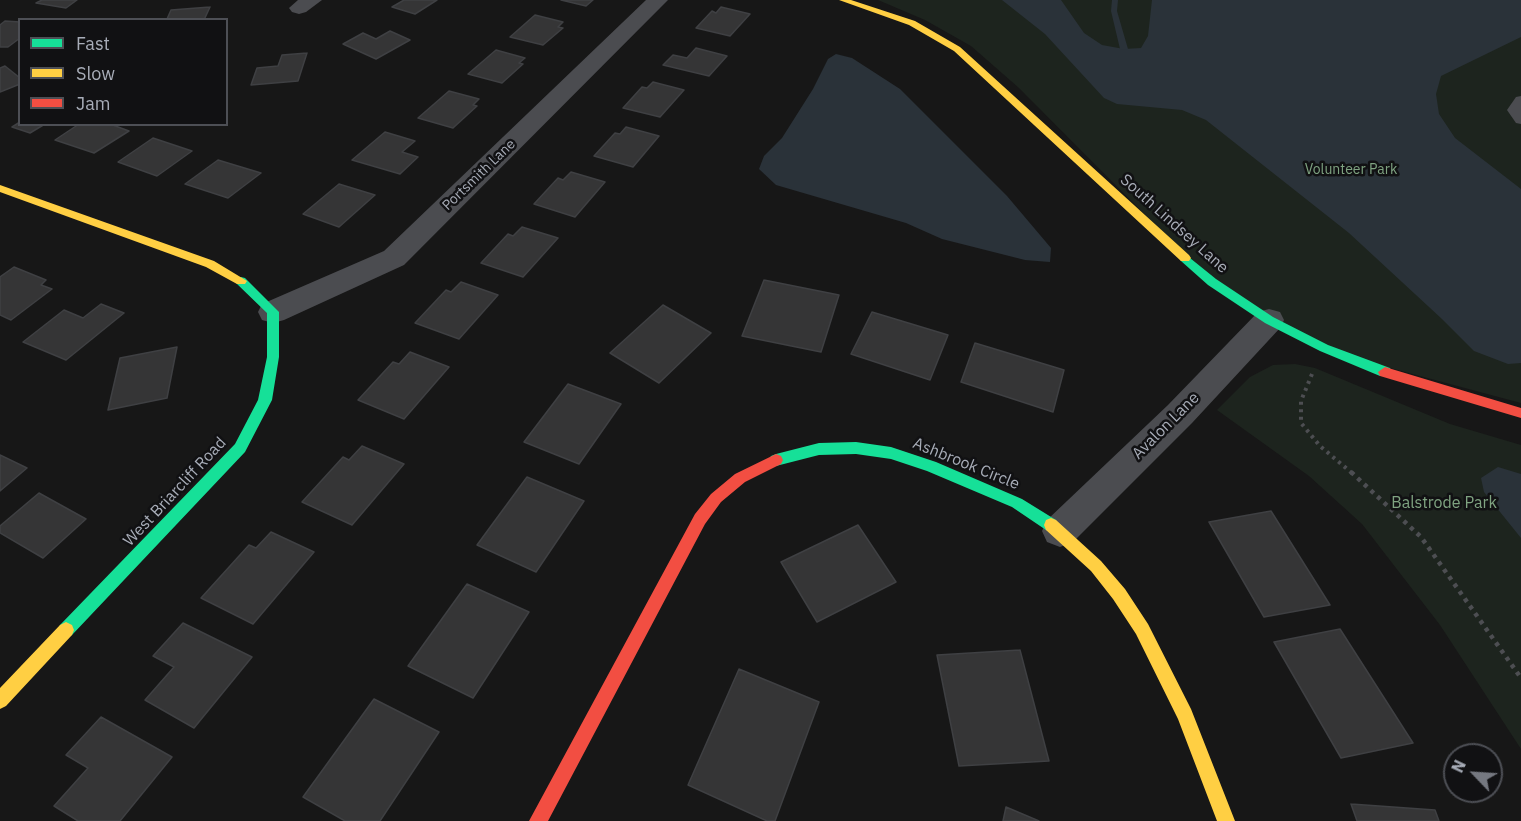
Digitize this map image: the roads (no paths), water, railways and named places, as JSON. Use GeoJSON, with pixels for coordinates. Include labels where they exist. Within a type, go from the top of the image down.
{"type":"FeatureCollection","features":[{"type":"Feature","properties":{"kind":"street","name":"Portsmith Lane"},"geometry":{"type":"LineString","coordinates":[[273,312],[394,258],[658,0]]}},
{"type":"Feature","properties":{"kind":"street","name":"South Lindsey Lane"},"geometry":{"type":"LineString","coordinates":[[843,0],[912,24],[957,49],[1212,282],[1269,320],[1324,348],[1443,391],[1521,413]]}},
{"type":"Feature","properties":{"kind":"street"},"geometry":{"type":"LineString","coordinates":[[0,188],[210,264],[240,280],[273,312]]}},
{"type":"Feature","properties":{"kind":"street","name":"West Briarcliff Road"},"geometry":{"type":"LineString","coordinates":[[5,687],[240,448],[265,400],[273,357],[273,312]]}},
{"type":"Feature","properties":{"kind":"street","name":"Avalon Lane"},"geometry":{"type":"LineString","coordinates":[[1060,531],[1180,414],[1269,320]]}},
{"type":"Feature","properties":{"kind":"street","name":"Ashbrook Circle"},"geometry":{"type":"LineString","coordinates":[[538,821],[700,519],[716,498],[740,478],[774,460],[819,449],[856,448],[891,453],[972,482],[1017,503],[1060,531],[1096,566],[1119,594],[1142,629],[1185,716],[1226,821]]}},
{"type":"Feature","properties":{"kind":"lane"},"geometry":{"type":"LineString","coordinates":[[1521,100],[1514,110],[1521,120]]}},
{"type":"Feature","properties":{"kind":"waterway"},"geometry":{"type":"LineString","coordinates":[[1115,0],[1114,11],[1124,49]]}},
{"type":"Feature","properties":{"kind":"park label","name":"Volunteer Park"},"geometry":{"type":"Point","coordinates":[1351,170]}},
{"type":"Feature","properties":{"kind":"park label","name":"Balstrode Park"},"geometry":{"type":"Point","coordinates":[1444,503]}}]}
